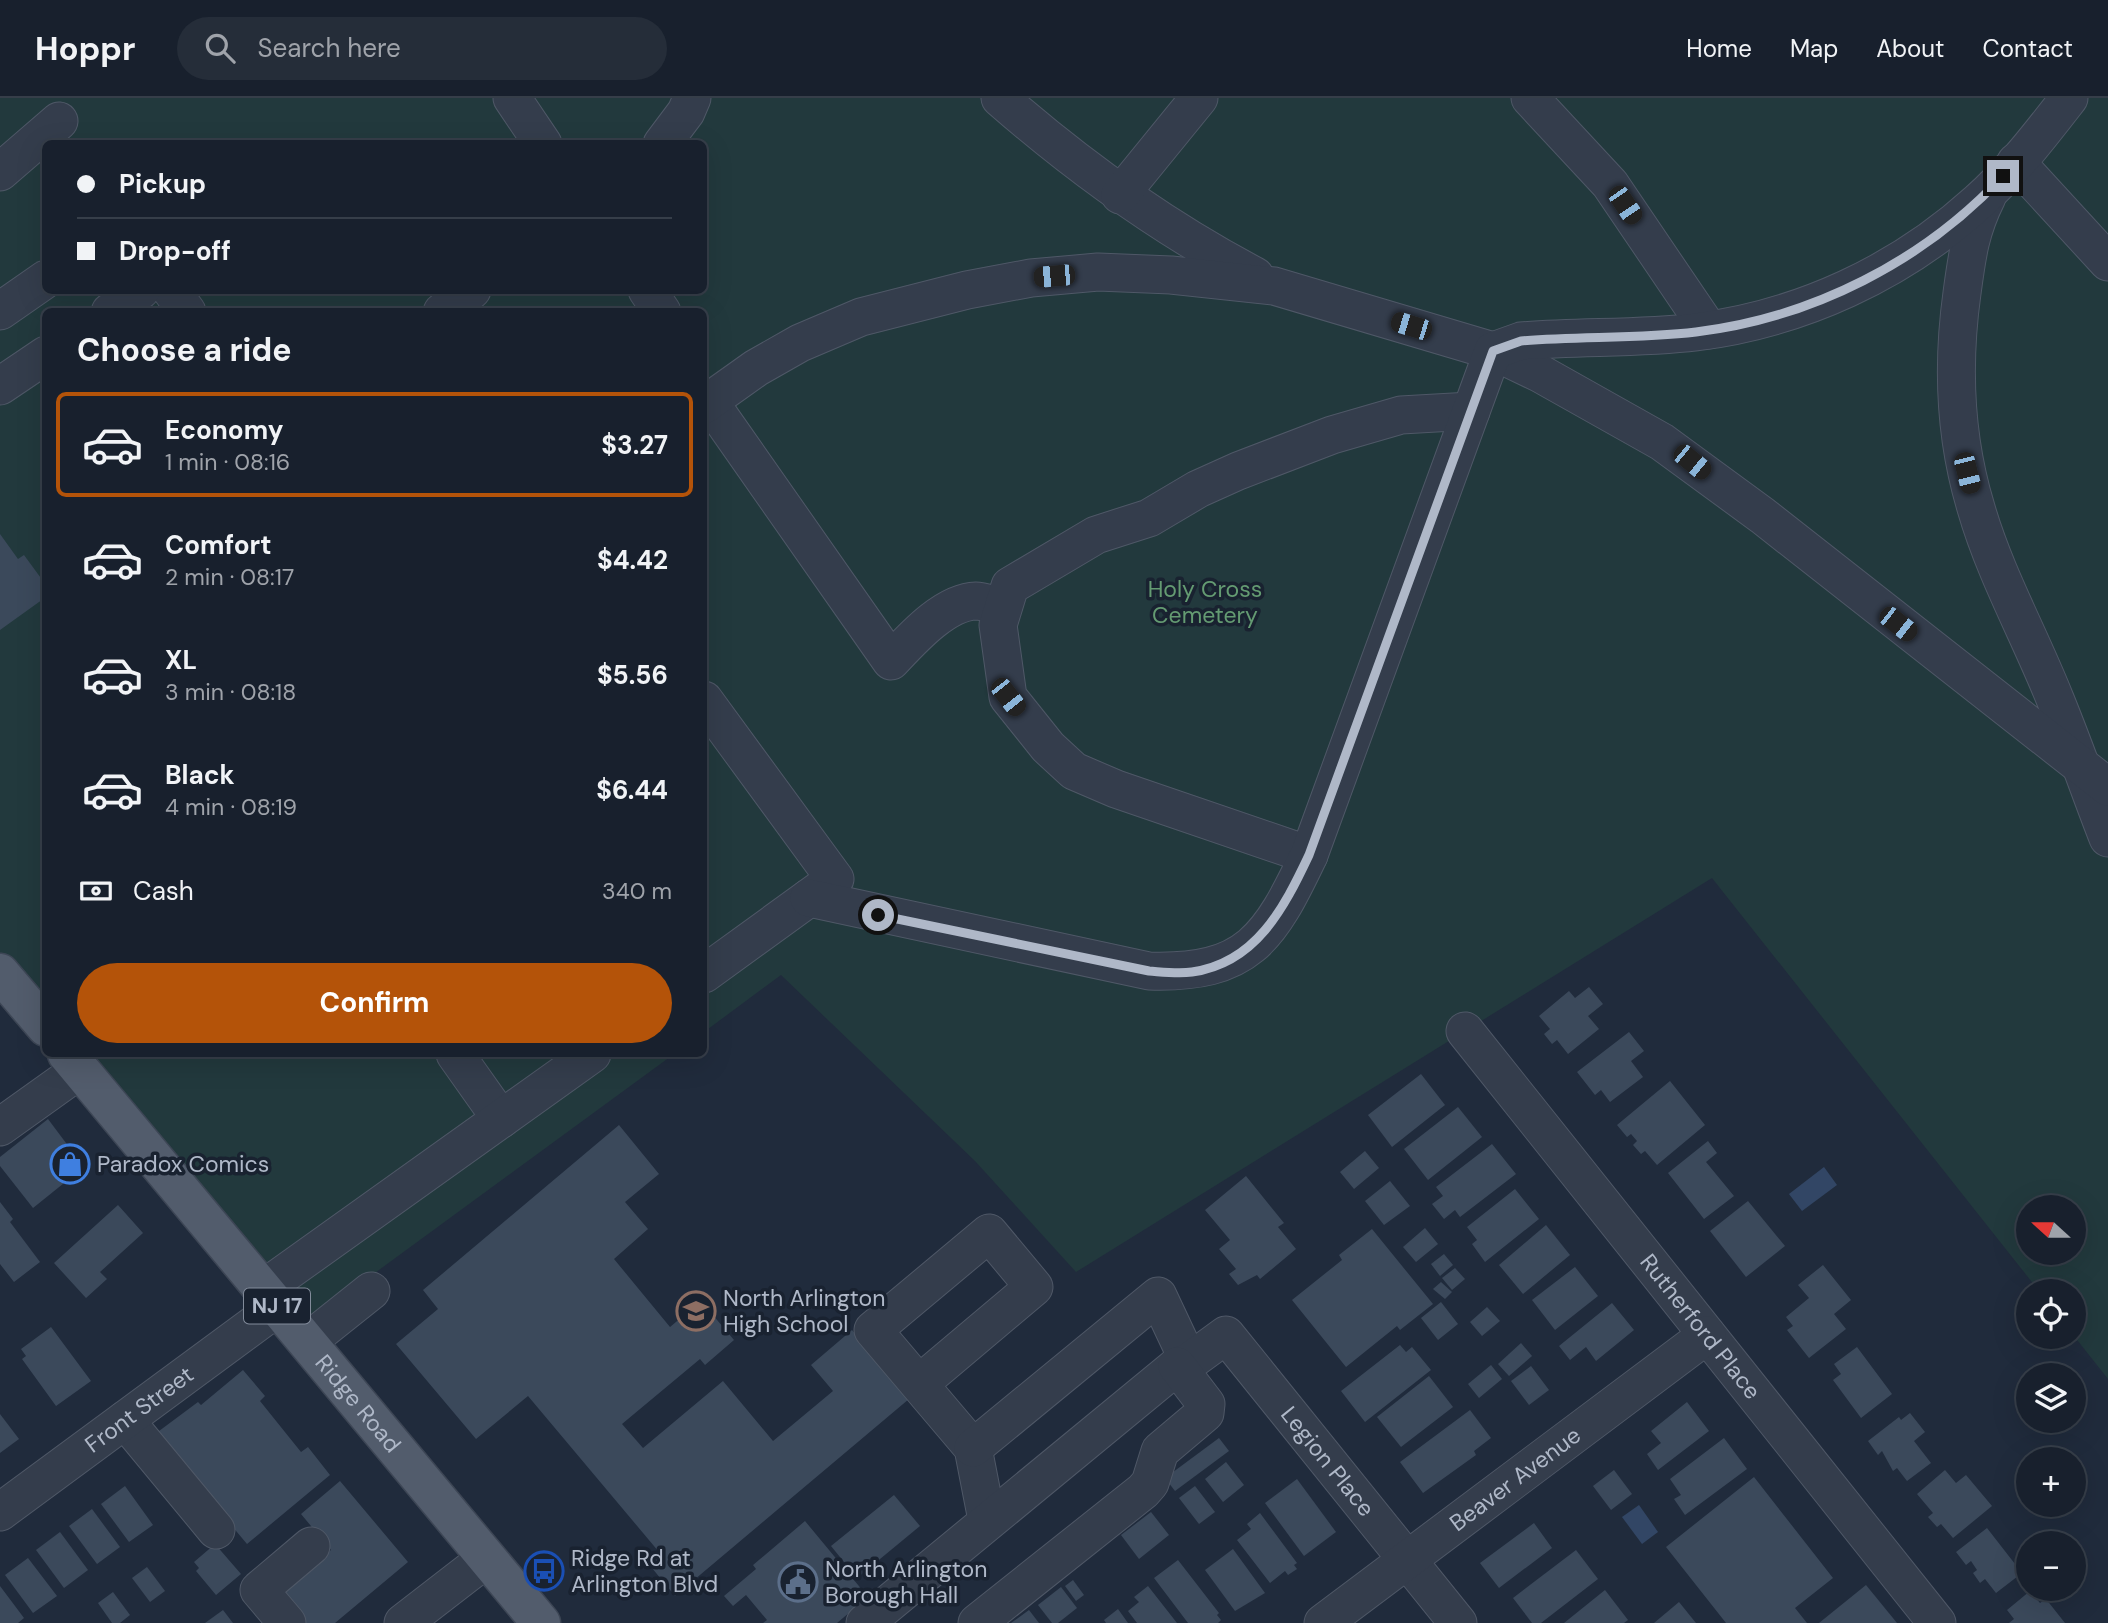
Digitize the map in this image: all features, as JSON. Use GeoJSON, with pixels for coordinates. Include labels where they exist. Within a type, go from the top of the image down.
{"type":"FeatureCollection","features":[{"type":"Feature","properties":{"kind":"main road"},"geometry":{"type":"LineString","coordinates":[[0,973],[42,1022]]}},
{"type":"Feature","properties":{"kind":"main road","name":"Ridge Road"},"geometry":{"type":"LineString","coordinates":[[74,1061],[541,1623]]}},
{"type":"Feature","properties":{"kind":"street"},"geometry":{"type":"LineString","coordinates":[[512,98],[540,140]]}},
{"type":"Feature","properties":{"kind":"street"},"geometry":{"type":"LineString","coordinates":[[665,140],[686,112],[692,98]]}},
{"type":"Feature","properties":{"kind":"street"},"geometry":{"type":"LineString","coordinates":[[1000,98],[1120,195],[1199,247],[1274,286]]}},
{"type":"Feature","properties":{"kind":"street"},"geometry":{"type":"LineString","coordinates":[[1120,195],[1199,98]]}},
{"type":"Feature","properties":{"kind":"street"},"geometry":{"type":"LineString","coordinates":[[1530,98],[1610,184],[1709,330]]}},
{"type":"Feature","properties":{"kind":"street"},"geometry":{"type":"LineString","coordinates":[[1493,351],[1533,340],[1709,330],[1769,320],[1842,292],[1922,245],[1990,190],[2069,101]]}},
{"type":"Feature","properties":{"kind":"street"},"geometry":{"type":"LineString","coordinates":[[0,172],[61,121]]}},
{"type":"Feature","properties":{"kind":"street"},"geometry":{"type":"LineString","coordinates":[[2016,162],[2108,262]]}},
{"type":"Feature","properties":{"kind":"street"},"geometry":{"type":"LineString","coordinates":[[1990,190],[1972,226],[1957,323],[1955,391],[1967,473],[1976,509],[1992,552],[2108,838]]}},
{"type":"Feature","properties":{"kind":"street"},"geometry":{"type":"LineString","coordinates":[[1003,607],[975,601],[949,612],[922,627],[891,661],[709,392],[800,343],[861,317],[967,290],[1031,278],[1098,272],[1171,275],[1274,286],[1493,351],[1541,374],[1662,442],[1692,462],[2108,787]]}},
{"type":"Feature","properties":{"kind":"street"},"geometry":{"type":"LineString","coordinates":[[0,311],[42,282]]}},
{"type":"Feature","properties":{"kind":"street"},"geometry":{"type":"LineString","coordinates":[[116,308],[135,294]]}},
{"type":"Feature","properties":{"kind":"street"},"geometry":{"type":"LineString","coordinates":[[447,308],[467,294]]}},
{"type":"Feature","properties":{"kind":"street"},"geometry":{"type":"LineString","coordinates":[[809,898],[1149,971],[1190,972],[1218,967],[1244,951],[1272,926],[1309,855],[1493,351]]}},
{"type":"Feature","properties":{"kind":"street"},"geometry":{"type":"LineString","coordinates":[[0,386],[42,358]]}},
{"type":"Feature","properties":{"kind":"street"},"geometry":{"type":"LineString","coordinates":[[1309,855],[1116,789],[1074,771],[1048,747],[1008,697],[998,625],[1010,586],[1032,570],[1096,535],[1149,517],[1198,489],[1238,471],[1332,435],[1401,415],[1471,411]]}},
{"type":"Feature","properties":{"kind":"street"},"geometry":{"type":"LineString","coordinates":[[707,704],[835,879],[707,972]]}},
{"type":"Feature","properties":{"kind":"street","name":"Rutherford Place"},"geometry":{"type":"LineString","coordinates":[[1465,1031],[1937,1623]]}},
{"type":"Feature","properties":{"kind":"street"},"geometry":{"type":"LineString","coordinates":[[457,1057],[501,1119]]}},
{"type":"Feature","properties":{"kind":"street","name":"Front Street"},"geometry":{"type":"LineString","coordinates":[[0,1512],[125,1420],[271,1298],[501,1119],[588,1057]]}},
{"type":"Feature","properties":{"kind":"street"},"geometry":{"type":"LineString","coordinates":[[0,1127],[74,1061]]}},
{"type":"Feature","properties":{"kind":"street"},"geometry":{"type":"LineString","coordinates":[[307,1342],[371,1291]]}},
{"type":"Feature","properties":{"kind":"street"},"geometry":{"type":"LineString","coordinates":[[973,1448],[1158,1296],[1183,1364],[1206,1404],[1205,1413],[1160,1451],[1150,1483],[1143,1491],[977,1623]]}},
{"type":"Feature","properties":{"kind":"street","name":"Legion Place"},"geometry":{"type":"LineString","coordinates":[[1183,1364],[1226,1335],[1458,1623]]}},
{"type":"Feature","properties":{"kind":"street","name":"Beaver Avenue"},"geometry":{"type":"LineString","coordinates":[[1322,1623],[1707,1335]]}},
{"type":"Feature","properties":{"kind":"street"},"geometry":{"type":"LineString","coordinates":[[878,1619],[988,1520],[1183,1364]]}},
{"type":"Feature","properties":{"kind":"street"},"geometry":{"type":"LineString","coordinates":[[919,1384],[973,1448],[988,1520]]}},
{"type":"Feature","properties":{"kind":"street"},"geometry":{"type":"LineString","coordinates":[[125,1420],[216,1530]]}},
{"type":"Feature","properties":{"kind":"street"},"geometry":{"type":"LineString","coordinates":[[287,1623],[259,1590],[311,1546]]}},
{"type":"Feature","properties":{"kind":"street"},"geometry":{"type":"LineString","coordinates":[[402,1623],[487,1558]]}},
{"type":"Feature","properties":{"kind":"green space","name":"Holy Cross Cemetery"},"geometry":{"type":"Polygon","coordinates":[[[0,98],[2108,98],[2108,1379],[2084,1349],[2086,1279],[2029,1279],[2018,1265],[2086,1265],[2086,1195],[2016,1195],[2016,1262],[1712,878],[1076,1272],[975,1161],[781,975],[707,1030],[707,308],[42,308],[42,1023],[0,973],[0,98]]]}},
{"type":"Feature","properties":{"kind":"green space"},"geometry":{"type":"Polygon","coordinates":[[[70,1057],[670,1057],[297,1330],[70,1057]]]}},
{"type":"Feature","properties":{"kind":"water"},"geometry":{"type":"Polygon","coordinates":[[[1824,1167],[1837,1185],[1802,1211],[1789,1194],[1824,1167]]]}},
{"type":"Feature","properties":{"kind":"water"},"geometry":{"type":"Polygon","coordinates":[[[1639,1505],[1658,1532],[1642,1544],[1622,1517],[1639,1505]]]}},
{"type":"Feature","properties":{"kind":"building"},"geometry":{"type":"Polygon","coordinates":[[[0,534],[18,559],[24,555],[42,580],[42,600],[0,630],[0,534]]]}},
{"type":"Feature","properties":{"kind":"building"},"geometry":{"type":"Polygon","coordinates":[[[1589,987],[1603,1004],[1588,1016],[1599,1029],[1568,1054],[1557,1040],[1552,1044],[1544,1034],[1550,1029],[1539,1016],[1569,991],[1575,998],[1589,987]]]}},
{"type":"Feature","properties":{"kind":"building"},"geometry":{"type":"Polygon","coordinates":[[[1629,1032],[1644,1051],[1631,1061],[1643,1077],[1610,1102],[1601,1090],[1595,1095],[1577,1072],[1629,1032]]]}},
{"type":"Feature","properties":{"kind":"building"},"geometry":{"type":"Polygon","coordinates":[[[1421,1074],[1445,1105],[1392,1147],[1368,1115],[1421,1074]]]}},
{"type":"Feature","properties":{"kind":"building"},"geometry":{"type":"Polygon","coordinates":[[[1670,1081],[1705,1125],[1657,1165],[1645,1151],[1641,1154],[1633,1145],[1637,1141],[1631,1134],[1627,1137],[1617,1125],[1670,1081]]]}},
{"type":"Feature","properties":{"kind":"building"},"geometry":{"type":"Polygon","coordinates":[[[1458,1107],[1482,1137],[1428,1180],[1404,1149],[1458,1107]]]}},
{"type":"Feature","properties":{"kind":"building"},"geometry":{"type":"Polygon","coordinates":[[[48,1119],[84,1167],[33,1208],[0,1166],[0,1157],[48,1119]]]}},
{"type":"Feature","properties":{"kind":"building"},"geometry":{"type":"Polygon","coordinates":[[[619,1125],[659,1174],[625,1202],[648,1229],[614,1259],[670,1327],[701,1301],[734,1340],[705,1365],[700,1359],[622,1424],[643,1448],[723,1381],[773,1441],[833,1391],[811,1365],[852,1330],[909,1399],[675,1596],[647,1562],[659,1552],[528,1396],[476,1439],[396,1344],[438,1309],[423,1290],[619,1125]]]}},
{"type":"Feature","properties":{"kind":"building"},"geometry":{"type":"Polygon","coordinates":[[[1708,1141],[1717,1153],[1706,1162],[1734,1196],[1704,1219],[1668,1173],[1708,1141]]]}},
{"type":"Feature","properties":{"kind":"building"},"geometry":{"type":"Polygon","coordinates":[[[1492,1144],[1516,1174],[1460,1217],[1455,1210],[1444,1219],[1432,1204],[1443,1196],[1436,1187],[1492,1144]]]}},
{"type":"Feature","properties":{"kind":"building"},"geometry":{"type":"Polygon","coordinates":[[[1365,1151],[1379,1168],[1354,1189],[1340,1172],[1365,1151]]]}},
{"type":"Feature","properties":{"kind":"building"},"geometry":{"type":"Polygon","coordinates":[[[1246,1176],[1284,1223],[1278,1227],[1296,1249],[1260,1279],[1257,1275],[1238,1285],[1229,1274],[1236,1269],[1219,1249],[1230,1240],[1205,1210],[1246,1176]]]}},
{"type":"Feature","properties":{"kind":"building"},"geometry":{"type":"Polygon","coordinates":[[[1390,1181],[1410,1206],[1384,1225],[1365,1201],[1390,1181]]]}},
{"type":"Feature","properties":{"kind":"building"},"geometry":{"type":"Polygon","coordinates":[[[1515,1189],[1539,1219],[1485,1262],[1472,1244],[1477,1240],[1467,1227],[1515,1189]]]}},
{"type":"Feature","properties":{"kind":"building"},"geometry":{"type":"Polygon","coordinates":[[[1748,1201],[1785,1246],[1746,1277],[1710,1231],[1748,1201]]]}},
{"type":"Feature","properties":{"kind":"building"},"geometry":{"type":"Polygon","coordinates":[[[0,1202],[13,1219],[10,1222],[40,1262],[14,1282],[0,1264],[0,1202]]]}},
{"type":"Feature","properties":{"kind":"building"},"geometry":{"type":"Polygon","coordinates":[[[118,1205],[143,1233],[100,1272],[107,1279],[86,1298],[54,1263],[118,1205]]]}},
{"type":"Feature","properties":{"kind":"building"},"geometry":{"type":"Polygon","coordinates":[[[1546,1225],[1570,1255],[1523,1294],[1499,1265],[1546,1225]]]}},
{"type":"Feature","properties":{"kind":"building"},"geometry":{"type":"Polygon","coordinates":[[[1425,1228],[1438,1244],[1416,1262],[1403,1247],[1425,1228]]]}},
{"type":"Feature","properties":{"kind":"building"},"geometry":{"type":"Polygon","coordinates":[[[1372,1229],[1433,1304],[1400,1330],[1397,1326],[1346,1367],[1292,1300],[1342,1260],[1339,1255],[1372,1229]]]}},
{"type":"Feature","properties":{"kind":"building"},"geometry":{"type":"Polygon","coordinates":[[[1444,1254],[1453,1265],[1440,1276],[1431,1264],[1444,1254]]]}},
{"type":"Feature","properties":{"kind":"building"},"geometry":{"type":"Polygon","coordinates":[[[1823,1265],[1851,1300],[1834,1314],[1846,1329],[1809,1358],[1787,1330],[1793,1326],[1786,1317],[1809,1298],[1798,1285],[1823,1265]]]}},
{"type":"Feature","properties":{"kind":"building"},"geometry":{"type":"Polygon","coordinates":[[[1575,1267],[1598,1296],[1555,1330],[1532,1300],[1575,1267]]]}},
{"type":"Feature","properties":{"kind":"building"},"geometry":{"type":"Polygon","coordinates":[[[1455,1268],[1465,1279],[1452,1290],[1442,1278],[1455,1268]]]}},
{"type":"Feature","properties":{"kind":"building"},"geometry":{"type":"Polygon","coordinates":[[[1441,1282],[1452,1292],[1445,1299],[1433,1289],[1441,1282]]]}},
{"type":"Feature","properties":{"kind":"building"},"geometry":{"type":"Polygon","coordinates":[[[1441,1302],[1458,1324],[1438,1340],[1421,1318],[1441,1302]]]}},
{"type":"Feature","properties":{"kind":"building"},"geometry":{"type":"Polygon","coordinates":[[[1612,1303],[1634,1330],[1596,1361],[1586,1347],[1570,1360],[1559,1346],[1612,1303]]]}},
{"type":"Feature","properties":{"kind":"building"},"geometry":{"type":"Polygon","coordinates":[[[1487,1307],[1500,1321],[1482,1336],[1470,1322],[1487,1307]]]}},
{"type":"Feature","properties":{"kind":"building"},"geometry":{"type":"Polygon","coordinates":[[[51,1327],[91,1381],[56,1406],[22,1359],[26,1356],[21,1349],[51,1327]]]}},
{"type":"Feature","properties":{"kind":"building"},"geometry":{"type":"Polygon","coordinates":[[[1521,1343],[1532,1356],[1509,1376],[1498,1364],[1521,1343]]]}},
{"type":"Feature","properties":{"kind":"building"},"geometry":{"type":"Polygon","coordinates":[[[1400,1345],[1406,1352],[1412,1347],[1431,1370],[1365,1422],[1341,1391],[1400,1345]]]}},
{"type":"Feature","properties":{"kind":"building"},"geometry":{"type":"Polygon","coordinates":[[[1857,1347],[1892,1394],[1861,1418],[1833,1380],[1841,1374],[1834,1364],[1857,1347]]]}},
{"type":"Feature","properties":{"kind":"building"},"geometry":{"type":"Polygon","coordinates":[[[1491,1365],[1502,1379],[1479,1398],[1468,1384],[1491,1365]]]}},
{"type":"Feature","properties":{"kind":"building"},"geometry":{"type":"Polygon","coordinates":[[[1531,1366],[1549,1390],[1529,1405],[1511,1381],[1531,1366]]]}},
{"type":"Feature","properties":{"kind":"building"},"geometry":{"type":"Polygon","coordinates":[[[243,1370],[265,1396],[260,1401],[301,1452],[308,1447],[330,1475],[247,1544],[155,1434],[198,1402],[201,1405],[243,1370]]]}},
{"type":"Feature","properties":{"kind":"building"},"geometry":{"type":"Polygon","coordinates":[[[1429,1376],[1453,1407],[1401,1447],[1377,1417],[1429,1376]]]}},
{"type":"Feature","properties":{"kind":"building"},"geometry":{"type":"Polygon","coordinates":[[[1687,1402],[1709,1431],[1658,1470],[1647,1454],[1661,1443],[1651,1431],[1687,1402]]]}},
{"type":"Feature","properties":{"kind":"building"},"geometry":{"type":"Polygon","coordinates":[[[1470,1410],[1491,1438],[1474,1451],[1476,1455],[1423,1493],[1400,1462],[1470,1410]]]}},
{"type":"Feature","properties":{"kind":"building"},"geometry":{"type":"Polygon","coordinates":[[[1910,1413],[1925,1432],[1914,1441],[1931,1463],[1907,1481],[1897,1468],[1893,1471],[1882,1451],[1878,1455],[1868,1441],[1899,1417],[1901,1420],[1910,1413]]]}},
{"type":"Feature","properties":{"kind":"building"},"geometry":{"type":"Polygon","coordinates":[[[0,1414],[19,1439],[0,1453],[0,1414]]]}},
{"type":"Feature","properties":{"kind":"building"},"geometry":{"type":"Polygon","coordinates":[[[1219,1438],[1229,1451],[1175,1491],[1165,1478],[1219,1438]]]}},
{"type":"Feature","properties":{"kind":"building"},"geometry":{"type":"Polygon","coordinates":[[[1724,1438],[1747,1469],[1685,1515],[1674,1499],[1681,1495],[1670,1479],[1724,1438]]]}},
{"type":"Feature","properties":{"kind":"building"},"geometry":{"type":"Polygon","coordinates":[[[1226,1462],[1244,1485],[1223,1502],[1205,1479],[1226,1462]]]}},
{"type":"Feature","properties":{"kind":"building"},"geometry":{"type":"Polygon","coordinates":[[[1614,1470],[1632,1494],[1611,1510],[1593,1486],[1614,1470]]]}},
{"type":"Feature","properties":{"kind":"building"},"geometry":{"type":"Polygon","coordinates":[[[1945,1470],[1956,1483],[1966,1475],[1992,1506],[1953,1538],[1941,1524],[1937,1527],[1928,1517],[1933,1513],[1917,1494],[1945,1470]]]}},
{"type":"Feature","properties":{"kind":"building"},"geometry":{"type":"Polygon","coordinates":[[[1754,1477],[1833,1578],[1795,1608],[1807,1623],[1726,1623],[1666,1547],[1754,1477]]]}},
{"type":"Feature","properties":{"kind":"building"},"geometry":{"type":"Polygon","coordinates":[[[1297,1479],[1336,1532],[1304,1556],[1265,1503],[1297,1479]]]}},
{"type":"Feature","properties":{"kind":"building"},"geometry":{"type":"Polygon","coordinates":[[[340,1481],[408,1562],[335,1623],[294,1623],[273,1598],[331,1550],[301,1514],[340,1481]]]}},
{"type":"Feature","properties":{"kind":"building"},"geometry":{"type":"Polygon","coordinates":[[[125,1486],[153,1525],[129,1542],[101,1504],[125,1486]]]}},
{"type":"Feature","properties":{"kind":"building"},"geometry":{"type":"Polygon","coordinates":[[[1195,1486],[1215,1512],[1199,1524],[1179,1498],[1195,1486]]]}},
{"type":"Feature","properties":{"kind":"building"},"geometry":{"type":"Polygon","coordinates":[[[894,1495],[920,1526],[857,1578],[831,1546],[894,1495]]]}},
{"type":"Feature","properties":{"kind":"building"},"geometry":{"type":"Polygon","coordinates":[[[92,1509],[120,1547],[97,1564],[69,1526],[92,1509]]]}},
{"type":"Feature","properties":{"kind":"building"},"geometry":{"type":"Polygon","coordinates":[[[1151,1512],[1169,1535],[1139,1559],[1121,1535],[1151,1512]]]}},
{"type":"Feature","properties":{"kind":"building"},"geometry":{"type":"Polygon","coordinates":[[[1260,1513],[1297,1563],[1294,1565],[1297,1569],[1288,1575],[1285,1571],[1270,1583],[1237,1540],[1251,1529],[1247,1524],[1260,1513]]]}},
{"type":"Feature","properties":{"kind":"building","name":"North Arlington Borough Hall"},"geometry":{"type":"Polygon","coordinates":[[[805,1521],[868,1597],[837,1623],[763,1623],[767,1620],[746,1595],[733,1606],[724,1596],[756,1569],[753,1565],[805,1521]]]}},
{"type":"Feature","properties":{"kind":"building"},"geometry":{"type":"Polygon","coordinates":[[[1534,1523],[1552,1548],[1499,1588],[1480,1563],[1534,1523]]]}},
{"type":"Feature","properties":{"kind":"building"},"geometry":{"type":"Polygon","coordinates":[[[1987,1528],[2016,1565],[2016,1578],[1996,1593],[1985,1579],[1980,1583],[1973,1573],[1977,1570],[1971,1561],[1966,1565],[1956,1552],[1987,1528]]]}},
{"type":"Feature","properties":{"kind":"building"},"geometry":{"type":"Polygon","coordinates":[[[60,1532],[88,1570],[64,1588],[36,1550],[60,1532]]]}},
{"type":"Feature","properties":{"kind":"building"},"geometry":{"type":"Polygon","coordinates":[[[215,1544],[241,1574],[216,1595],[196,1571],[199,1568],[194,1562],[215,1544]]]}},
{"type":"Feature","properties":{"kind":"building"},"geometry":{"type":"Polygon","coordinates":[[[1233,1549],[1265,1593],[1235,1611],[1205,1570],[1233,1549]]]}},
{"type":"Feature","properties":{"kind":"building"},"geometry":{"type":"Polygon","coordinates":[[[1576,1550],[1598,1579],[1541,1623],[1532,1623],[1513,1598],[1576,1550]]]}},
{"type":"Feature","properties":{"kind":"building"},"geometry":{"type":"Polygon","coordinates":[[[28,1558],[57,1596],[33,1613],[5,1575],[28,1558]]]}},
{"type":"Feature","properties":{"kind":"building"},"geometry":{"type":"Polygon","coordinates":[[[1178,1560],[1219,1613],[1217,1615],[1221,1620],[1218,1623],[1188,1623],[1154,1578],[1178,1560]]]}},
{"type":"Feature","properties":{"kind":"building"},"geometry":{"type":"Polygon","coordinates":[[[147,1567],[165,1591],[150,1602],[132,1578],[147,1567]]]}},
{"type":"Feature","properties":{"kind":"building"},"geometry":{"type":"Polygon","coordinates":[[[1073,1580],[1084,1595],[1076,1601],[1065,1586],[1073,1580]]]}},
{"type":"Feature","properties":{"kind":"building"},"geometry":{"type":"Polygon","coordinates":[[[1866,1585],[1897,1623],[1819,1623],[1866,1585]]]}},
{"type":"Feature","properties":{"kind":"building"},"geometry":{"type":"Polygon","coordinates":[[[0,1586],[24,1618],[18,1623],[0,1623],[0,1586]]]}},
{"type":"Feature","properties":{"kind":"building"},"geometry":{"type":"Polygon","coordinates":[[[1148,1586],[1177,1623],[1137,1623],[1128,1611],[1139,1602],[1134,1597],[1148,1586]]]}},
{"type":"Feature","properties":{"kind":"building"},"geometry":{"type":"Polygon","coordinates":[[[1061,1587],[1077,1608],[1058,1623],[1052,1623],[1038,1605],[1061,1587]]]}},
{"type":"Feature","properties":{"kind":"building"},"geometry":{"type":"Polygon","coordinates":[[[1605,1590],[1628,1620],[1624,1623],[1564,1623],[1605,1590]]]}},
{"type":"Feature","properties":{"kind":"building"},"geometry":{"type":"Polygon","coordinates":[[[113,1592],[130,1615],[120,1623],[112,1623],[98,1603],[113,1592]]]}},
{"type":"Feature","properties":{"kind":"building"},"geometry":{"type":"Polygon","coordinates":[[[2018,1601],[2048,1601],[2065,1623],[2009,1623],[2014,1619],[2007,1610],[2018,1601]]]}},
{"type":"Feature","properties":{"kind":"building"},"geometry":{"type":"Polygon","coordinates":[[[1679,1602],[1696,1623],[1654,1623],[1679,1602]]]}},
{"type":"Feature","properties":{"kind":"building"},"geometry":{"type":"Polygon","coordinates":[[[1118,1609],[1128,1623],[1106,1623],[1104,1620],[1118,1609]]]}},
{"type":"Feature","properties":{"kind":"building"},"geometry":{"type":"Polygon","coordinates":[[[223,1610],[233,1623],[205,1623],[223,1610]]]}},
{"type":"Feature","properties":{"kind":"building"},"geometry":{"type":"Polygon","coordinates":[[[1029,1610],[1039,1623],[1011,1623],[1029,1610]]]}},
{"type":"Feature","properties":{"kind":"place","name":"Paradox Comics"},"geometry":{"type":"Point","coordinates":[70,1164]}},
{"type":"Feature","properties":{"kind":"place","name":"North Arlington High School"},"geometry":{"type":"Point","coordinates":[696,1311]}},
{"type":"Feature","properties":{"kind":"place","name":"Ridge Rd at Arlington Blvd"},"geometry":{"type":"Point","coordinates":[544,1571]}},
{"type":"Feature","properties":{"kind":"place","name":"North Arlington Borough Hall"},"geometry":{"type":"Point","coordinates":[798,1582]}},
{"type":"Feature","properties":{"kind":"route"},"geometry":{"type":"LineString","coordinates":[[878,915],[1149,971],[1190,972],[1218,967],[1244,951],[1272,926],[1288,900],[1309,855],[1493,351],[1521,341],[1694,332],[1769,320],[1842,292],[1922,245],[1977,203],[2003,176]]}}]}
